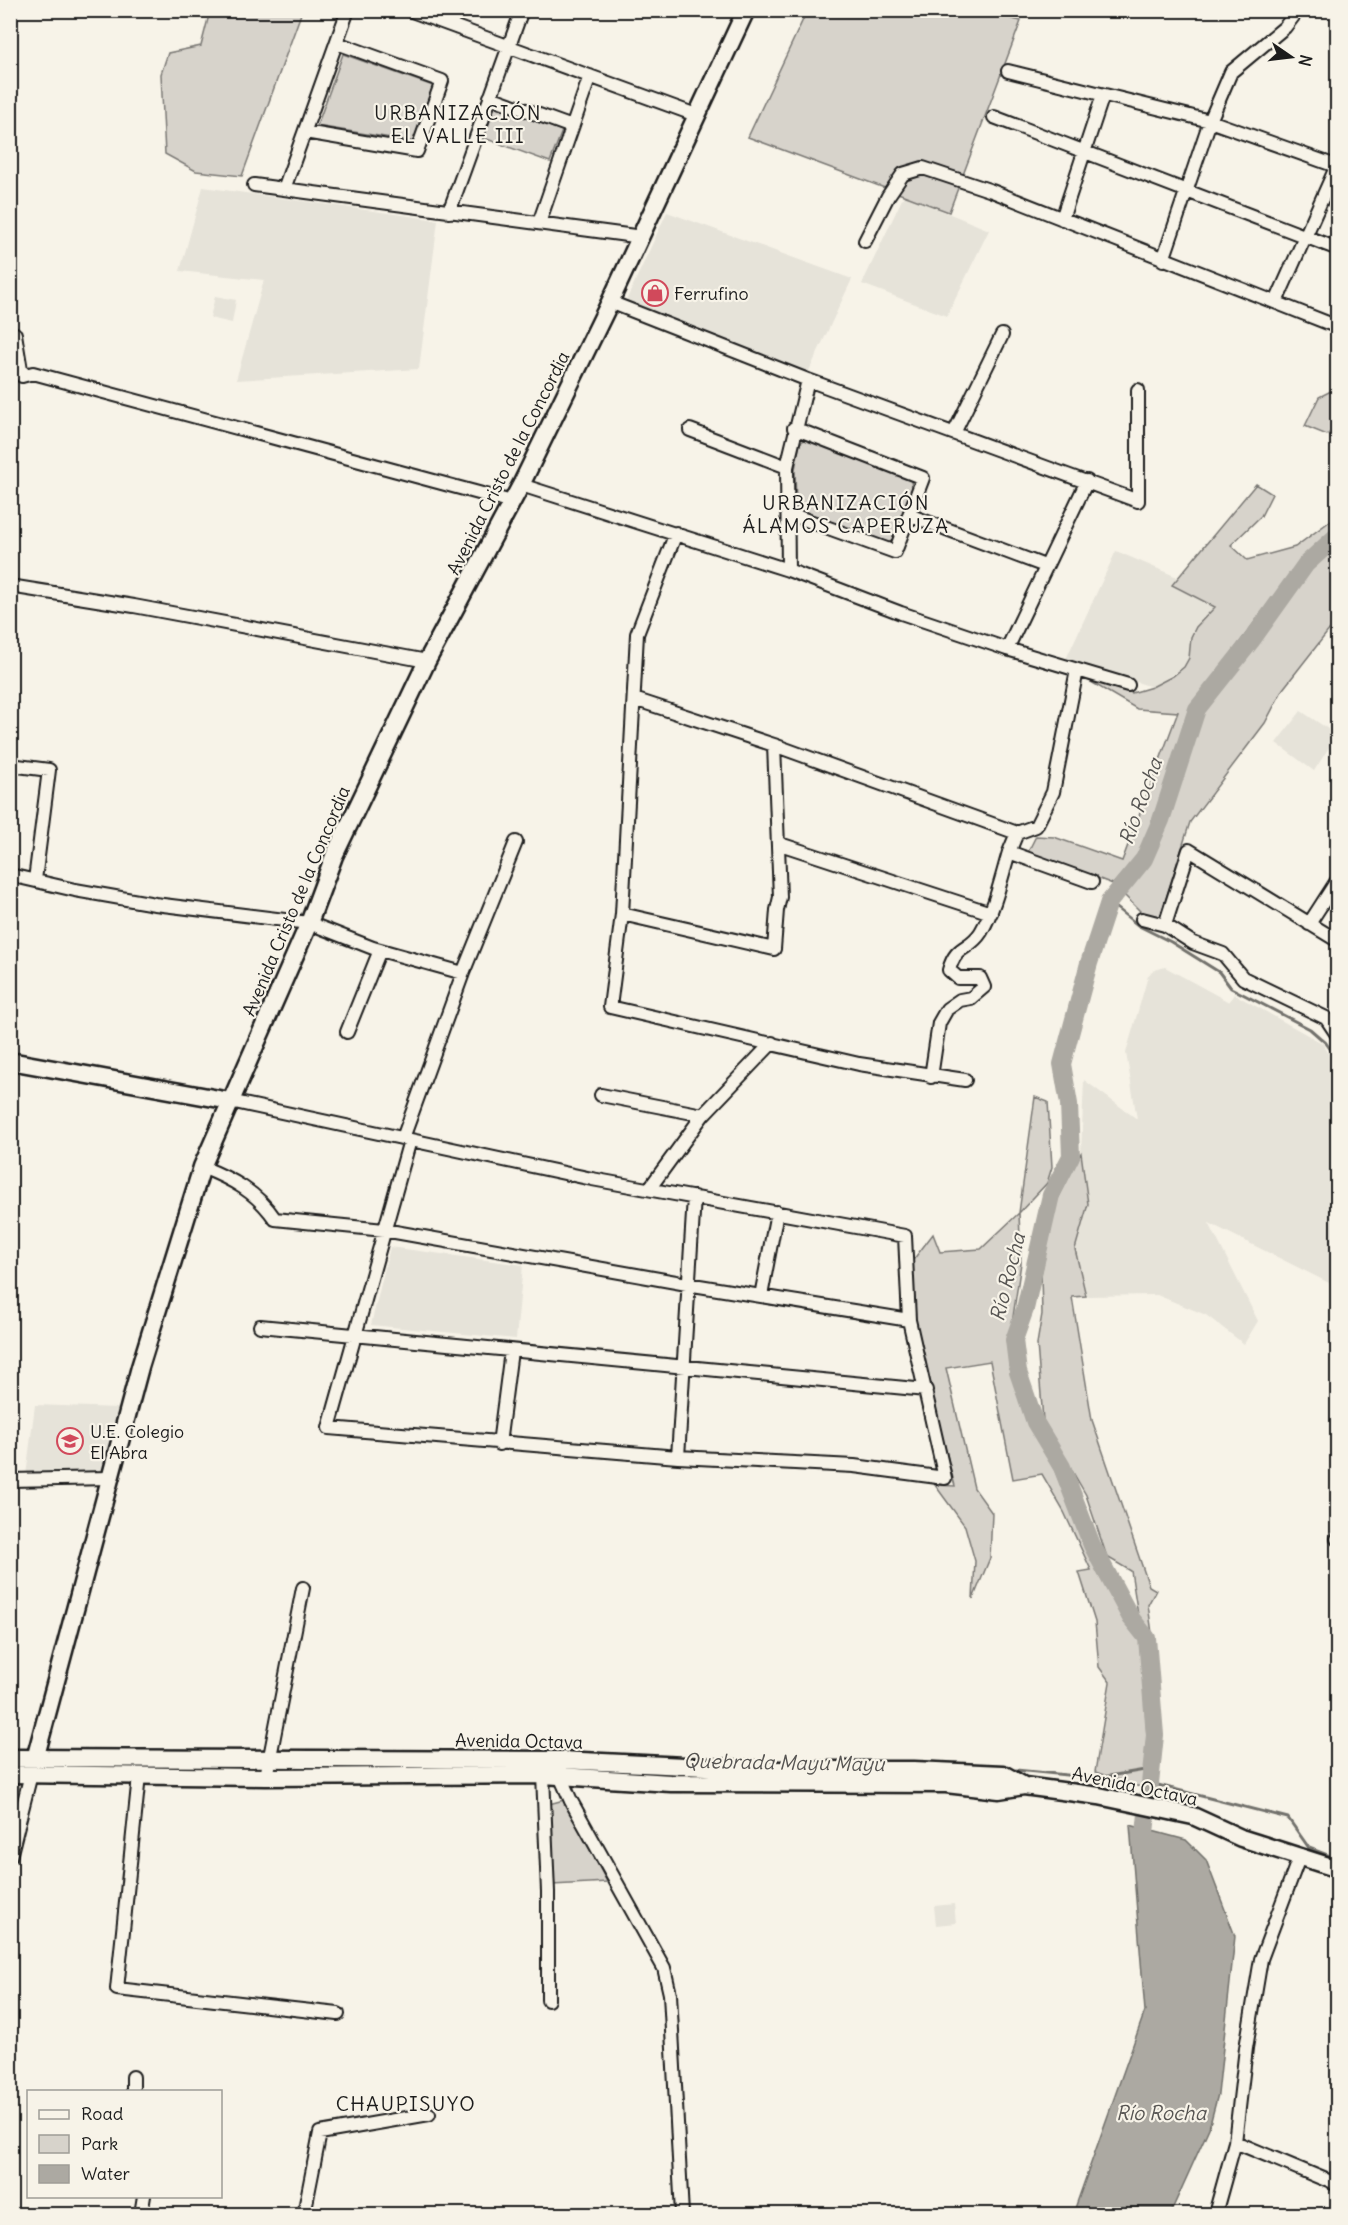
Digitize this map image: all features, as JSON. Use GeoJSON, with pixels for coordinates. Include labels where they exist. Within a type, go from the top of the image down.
{"type":"FeatureCollection","features":[{"type":"Feature","properties":{"kind":"main road","name":"Avenida Cristo de la Concordia"},"geometry":{"type":"LineString","coordinates":[[33,1766],[140,1367],[202,1167],[309,923],[334,856],[427,661],[521,485],[610,303],[746,10]]}},
{"type":"Feature","properties":{"kind":"main road"},"geometry":{"type":"LineString","coordinates":[[10,1061],[230,1101]]}},
{"type":"Feature","properties":{"kind":"main road","name":"Avenida Octava"},"geometry":{"type":"LineString","coordinates":[[10,1758],[33,1766],[140,1776],[267,1768],[543,1775],[561,1768]]}},
{"type":"Feature","properties":{"kind":"main road","name":"Avenida Octava"},"geometry":{"type":"LineString","coordinates":[[10,1774],[33,1766],[914,1770],[1003,1774],[1024,1786],[1099,1796],[1193,1816],[1241,1838],[1338,1869]]}},
{"type":"Feature","properties":{"kind":"street"},"geometry":{"type":"LineString","coordinates":[[284,189],[348,10]]}},
{"type":"Feature","properties":{"kind":"street"},"geometry":{"type":"LineString","coordinates":[[409,10],[696,115]]}},
{"type":"Feature","properties":{"kind":"street"},"geometry":{"type":"LineString","coordinates":[[448,212],[522,10]]}},
{"type":"Feature","properties":{"kind":"street"},"geometry":{"type":"LineString","coordinates":[[1163,260],[1210,120],[1231,72],[1285,27],[1298,10]]}},
{"type":"Feature","properties":{"kind":"street"},"geometry":{"type":"LineString","coordinates":[[305,132],[417,151],[439,91],[442,81],[337,43]]}},
{"type":"Feature","properties":{"kind":"street"},"geometry":{"type":"LineString","coordinates":[[1008,71],[1103,96],[1210,120],[1337,165],[1276,302]]}},
{"type":"Feature","properties":{"kind":"street"},"geometry":{"type":"LineString","coordinates":[[539,223],[590,76]]}},
{"type":"Feature","properties":{"kind":"street"},"geometry":{"type":"LineString","coordinates":[[1062,219],[1103,96]]}},
{"type":"Feature","properties":{"kind":"street"},"geometry":{"type":"LineString","coordinates":[[490,97],[572,127]]}},
{"type":"Feature","properties":{"kind":"street"},"geometry":{"type":"LineString","coordinates":[[994,117],[1338,249]]}},
{"type":"Feature","properties":{"kind":"street"},"geometry":{"type":"LineString","coordinates":[[865,241],[888,196],[903,174],[923,168],[1062,219],[1338,327]]}},
{"type":"Feature","properties":{"kind":"street"},"geometry":{"type":"LineString","coordinates":[[254,185],[642,237]]}},
{"type":"Feature","properties":{"kind":"street"},"geometry":{"type":"LineString","coordinates":[[610,303],[808,380],[1138,501],[1138,390]]}},
{"type":"Feature","properties":{"kind":"street"},"geometry":{"type":"LineString","coordinates":[[10,331],[15,334],[22,376],[33,373],[512,502]]}},
{"type":"Feature","properties":{"kind":"street"},"geometry":{"type":"LineString","coordinates":[[954,433],[1002,335]]}},
{"type":"Feature","properties":{"kind":"street"},"geometry":{"type":"LineString","coordinates":[[788,570],[787,466],[794,428],[808,380]]}},
{"type":"Feature","properties":{"kind":"street"},"geometry":{"type":"LineString","coordinates":[[787,513],[895,552],[923,478],[794,428]]}},
{"type":"Feature","properties":{"kind":"street"},"geometry":{"type":"LineString","coordinates":[[690,430],[787,466]]}},
{"type":"Feature","properties":{"kind":"street"},"geometry":{"type":"LineString","coordinates":[[1007,649],[1087,481]]}},
{"type":"Feature","properties":{"kind":"street"},"geometry":{"type":"LineString","coordinates":[[521,485],[788,570],[901,613],[1007,649],[1128,685]]}},
{"type":"Feature","properties":{"kind":"street"},"geometry":{"type":"LineString","coordinates":[[909,515],[1045,566]]}},
{"type":"Feature","properties":{"kind":"street"},"geometry":{"type":"LineString","coordinates":[[676,533],[637,634],[622,914],[610,1006],[859,1064],[931,1077],[965,1080]]}},
{"type":"Feature","properties":{"kind":"street"},"geometry":{"type":"LineString","coordinates":[[10,586],[427,661]]}},
{"type":"Feature","properties":{"kind":"street"},"geometry":{"type":"LineString","coordinates":[[634,699],[774,745],[1017,833],[1036,826],[1053,792],[1077,670]]}},
{"type":"Feature","properties":{"kind":"street"},"geometry":{"type":"LineString","coordinates":[[622,914],[774,949],[780,897],[780,844],[774,745]]}},
{"type":"Feature","properties":{"kind":"street"},"geometry":{"type":"LineString","coordinates":[[10,765],[49,770],[34,880]]}},
{"type":"Feature","properties":{"kind":"street"},"geometry":{"type":"LineString","coordinates":[[931,1077],[939,1023],[947,1009],[960,1000],[971,998],[984,987],[980,978],[958,978],[949,970],[953,956],[979,935],[991,913],[1017,833]]}},
{"type":"Feature","properties":{"kind":"street"},"geometry":{"type":"LineString","coordinates":[[230,1101],[406,1139],[649,1189],[905,1236],[909,1320],[945,1478],[854,1466],[678,1457],[329,1428],[384,1230],[406,1139],[463,973],[516,842]]}},
{"type":"Feature","properties":{"kind":"street"},"geometry":{"type":"LineString","coordinates":[[780,844],[991,913]]}},
{"type":"Feature","properties":{"kind":"street"},"geometry":{"type":"LineString","coordinates":[[1165,925],[1190,850],[1338,941]]}},
{"type":"Feature","properties":{"kind":"street"},"geometry":{"type":"LineString","coordinates":[[1009,852],[1092,882]]}},
{"type":"Feature","properties":{"kind":"street"},"geometry":{"type":"LineString","coordinates":[[10,875],[154,904],[309,923],[380,950],[463,973]]}},
{"type":"Feature","properties":{"kind":"street"},"geometry":{"type":"LineString","coordinates":[[1309,924],[1338,879]]}},
{"type":"Feature","properties":{"kind":"street"},"geometry":{"type":"LineString","coordinates":[[1142,919],[1165,925],[1193,943],[1223,954],[1243,978],[1326,1018],[1338,1036]]}},
{"type":"Feature","properties":{"kind":"street"},"geometry":{"type":"LineString","coordinates":[[347,1032],[380,950]]}},
{"type":"Feature","properties":{"kind":"street"},"geometry":{"type":"LineString","coordinates":[[649,1189],[702,1115],[772,1043]]}},
{"type":"Feature","properties":{"kind":"street"},"geometry":{"type":"LineString","coordinates":[[601,1095],[702,1115]]}},
{"type":"Feature","properties":{"kind":"street"},"geometry":{"type":"LineString","coordinates":[[202,1167],[234,1180],[264,1202],[275,1219],[384,1230],[687,1284],[909,1320]]}},
{"type":"Feature","properties":{"kind":"street"},"geometry":{"type":"LineString","coordinates":[[678,1457],[694,1197]]}},
{"type":"Feature","properties":{"kind":"street"},"geometry":{"type":"LineString","coordinates":[[760,1296],[777,1212]]}},
{"type":"Feature","properties":{"kind":"street"},"geometry":{"type":"LineString","coordinates":[[260,1326],[926,1390]]}},
{"type":"Feature","properties":{"kind":"street"},"geometry":{"type":"LineString","coordinates":[[500,1444],[512,1351]]}},
{"type":"Feature","properties":{"kind":"street"},"geometry":{"type":"LineString","coordinates":[[10,1480],[110,1478]]}},
{"type":"Feature","properties":{"kind":"street"},"geometry":{"type":"LineString","coordinates":[[267,1768],[303,1588]]}},
{"type":"Feature","properties":{"kind":"street","name":"Avenida Cristo de la Concordia"},"geometry":{"type":"LineString","coordinates":[[10,1857],[33,1766]]}},
{"type":"Feature","properties":{"kind":"street"},"geometry":{"type":"LineString","coordinates":[[561,1768],[571,1801],[664,1968],[670,1994],[682,2214]]}},
{"type":"Feature","properties":{"kind":"street"},"geometry":{"type":"LineString","coordinates":[[543,1775],[548,1892],[548,2000]]}},
{"type":"Feature","properties":{"kind":"street"},"geometry":{"type":"LineString","coordinates":[[140,1776],[117,1989],[338,2014]]}},
{"type":"Feature","properties":{"kind":"street"},"geometry":{"type":"LineString","coordinates":[[1215,2214],[1235,2142],[1246,2048],[1261,1959],[1300,1855]]}},
{"type":"Feature","properties":{"kind":"street"},"geometry":{"type":"LineString","coordinates":[[133,2077],[133,2090]]}},
{"type":"Feature","properties":{"kind":"street"},"geometry":{"type":"LineString","coordinates":[[304,2214],[320,2133],[429,2114]]}},
{"type":"Feature","properties":{"kind":"street"},"geometry":{"type":"LineString","coordinates":[[1235,2142],[1338,2185]]}},
{"type":"Feature","properties":{"kind":"street"},"geometry":{"type":"LineString","coordinates":[[141,2214],[144,2198]]}},
{"type":"Feature","properties":{"kind":"shaded area"},"geometry":{"type":"Polygon","coordinates":[[[203,187],[438,220],[419,369],[236,380],[264,280],[180,271],[203,187]]]}},
{"type":"Feature","properties":{"kind":"shaded area"},"geometry":{"type":"Polygon","coordinates":[[[904,195],[989,230],[947,316],[862,284],[904,195]]]}},
{"type":"Feature","properties":{"kind":"shaded area"},"geometry":{"type":"Polygon","coordinates":[[[667,212],[852,279],[808,373],[626,301],[667,212]]]}},
{"type":"Feature","properties":{"kind":"shaded area"},"geometry":{"type":"Polygon","coordinates":[[[215,296],[236,300],[232,323],[210,318],[215,296]]]}},
{"type":"Feature","properties":{"kind":"shaded area"},"geometry":{"type":"Polygon","coordinates":[[[1116,551],[1177,577],[1173,586],[1215,607],[1191,637],[1189,658],[1184,667],[1152,687],[1066,659],[1116,551]]]}},
{"type":"Feature","properties":{"kind":"shaded area"},"geometry":{"type":"Polygon","coordinates":[[[1301,711],[1337,735],[1314,771],[1276,743],[1301,711]]]}},
{"type":"Feature","properties":{"kind":"shaded area"},"geometry":{"type":"Polygon","coordinates":[[[1165,967],[1229,1002],[1234,994],[1322,1043],[1337,1066],[1337,1287],[1209,1223],[1258,1321],[1244,1344],[1206,1315],[1157,1295],[1086,1296],[1075,1249],[1088,1204],[1081,1153],[1084,1080],[1137,1119],[1126,1053],[1148,976],[1152,971],[1165,967]]]}},
{"type":"Feature","properties":{"kind":"shaded area"},"geometry":{"type":"Polygon","coordinates":[[[390,1247],[523,1265],[516,1339],[371,1325],[390,1247]]]}},
{"type":"Feature","properties":{"kind":"shaded area","name":"U.E. Colegio El Abra"},"geometry":{"type":"Polygon","coordinates":[[[35,1405],[118,1408],[101,1473],[26,1475],[35,1405]]]}},
{"type":"Feature","properties":{"kind":"shaded area"},"geometry":{"type":"Polygon","coordinates":[[[954,1904],[956,1923],[936,1925],[934,1906],[954,1904]]]}},
{"type":"Feature","properties":{"kind":"green space"},"geometry":{"type":"Polygon","coordinates":[[[975,10],[1021,21],[949,212],[748,137],[807,11],[975,10]]]}},
{"type":"Feature","properties":{"kind":"green space"},"geometry":{"type":"Polygon","coordinates":[[[210,11],[302,11],[242,176],[196,171],[165,154],[161,74],[168,53],[201,46],[210,11]]]}},
{"type":"Feature","properties":{"kind":"green space"},"geometry":{"type":"Polygon","coordinates":[[[343,54],[436,87],[416,142],[317,126],[343,54]]]}},
{"type":"Feature","properties":{"kind":"green space"},"geometry":{"type":"Polygon","coordinates":[[[495,106],[562,131],[550,162],[484,138],[495,106]]]}},
{"type":"Feature","properties":{"kind":"green space"},"geometry":{"type":"Polygon","coordinates":[[[1337,388],[1337,426],[1327,435],[1305,426],[1319,397],[1337,388]]]}},
{"type":"Feature","properties":{"kind":"green space"},"geometry":{"type":"Polygon","coordinates":[[[806,439],[911,480],[912,489],[893,541],[885,543],[796,508],[795,469],[800,443],[806,439]]]}},
{"type":"Feature","properties":{"kind":"green space"},"geometry":{"type":"Polygon","coordinates":[[[1256,484],[1272,494],[1261,516],[1231,545],[1247,560],[1295,547],[1337,516],[1337,526],[1303,557],[1191,708],[1148,835],[1137,857],[1113,884],[1028,852],[1036,836],[1054,837],[1122,861],[1178,712],[1137,709],[1086,679],[1132,693],[1152,687],[1173,676],[1184,667],[1189,658],[1191,637],[1196,627],[1215,607],[1172,585],[1256,484]]]}},
{"type":"Feature","properties":{"kind":"green space"},"geometry":{"type":"Polygon","coordinates":[[[1337,542],[1337,620],[1283,689],[1265,723],[1190,822],[1160,918],[1142,913],[1123,894],[1150,858],[1203,710],[1309,569],[1337,542]]]}},
{"type":"Feature","properties":{"kind":"green space"},"geometry":{"type":"Polygon","coordinates":[[[1035,1097],[1048,1102],[1052,1167],[1047,1183],[1019,1213],[1035,1097]]]}},
{"type":"Feature","properties":{"kind":"green space"},"geometry":{"type":"Polygon","coordinates":[[[1081,1153],[1088,1204],[1075,1249],[1086,1296],[1072,1297],[1092,1420],[1149,1586],[1156,1590],[1148,1605],[1152,1633],[1138,1615],[1131,1571],[1107,1557],[1086,1495],[1043,1420],[1037,1344],[1042,1314],[1041,1274],[1057,1201],[1081,1153]]]}},
{"type":"Feature","properties":{"kind":"green space"},"geometry":{"type":"Polygon","coordinates":[[[1019,1213],[1021,1263],[1010,1337],[1011,1372],[1029,1423],[1055,1471],[1098,1573],[1127,1624],[1141,1643],[1147,1736],[1143,1788],[1095,1772],[1110,1682],[1099,1667],[1095,1622],[1079,1572],[1091,1570],[1064,1512],[1042,1474],[1013,1479],[990,1361],[946,1368],[974,1488],[992,1513],[990,1558],[973,1599],[975,1561],[965,1526],[935,1485],[955,1486],[917,1339],[907,1268],[933,1234],[940,1252],[981,1249],[1019,1213]]]}},
{"type":"Feature","properties":{"kind":"green space"},"geometry":{"type":"Polygon","coordinates":[[[564,1800],[607,1882],[552,1885],[549,1804],[564,1800]]]}},
{"type":"Feature","properties":{"kind":"water","name":"Río Rocha"},"geometry":{"type":"Polygon","coordinates":[[[1130,1825],[1186,1840],[1206,1860],[1235,1936],[1218,2094],[1209,2128],[1170,2214],[1073,2214],[1145,2011],[1130,1825]]]}},
{"type":"Feature","properties":{"kind":"waterway","name":"Río Rocha"},"geometry":{"type":"LineString","coordinates":[[1143,1853],[1155,1735],[1147,1638],[1131,1618],[1092,1545],[1062,1467],[1035,1422],[1018,1372],[1014,1340],[1025,1309],[1051,1195],[1071,1156],[1069,1104],[1062,1064],[1089,963],[1109,902],[1144,859],[1161,820],[1197,709],[1251,641],[1306,564],[1338,535]]}},
{"type":"Feature","properties":{"kind":"waterway"},"geometry":{"type":"LineString","coordinates":[[1109,902],[1139,926],[1171,942],[1219,972],[1231,988],[1310,1029],[1326,1043],[1338,1060]]}},
{"type":"Feature","properties":{"kind":"waterway","name":"Quebrada Mayu Mayu"},"geometry":{"type":"LineString","coordinates":[[102,1767],[149,1767]]}},
{"type":"Feature","properties":{"kind":"waterway","name":"Quebrada Mayu Mayu"},"geometry":{"type":"LineString","coordinates":[[273,1767],[388,1768]]}},
{"type":"Feature","properties":{"kind":"waterway","name":"Quebrada Mayu Mayu"},"geometry":{"type":"LineString","coordinates":[[1016,1770],[1097,1778],[1151,1769]]}},
{"type":"Feature","properties":{"kind":"waterway","name":"Quebrada Mayu Mayu"},"geometry":{"type":"LineString","coordinates":[[595,1770],[612,1771]]}},
{"type":"Feature","properties":{"kind":"waterway"},"geometry":{"type":"LineString","coordinates":[[1150,1783],[1288,1818],[1309,1848],[1338,1859]]}},
{"type":"Feature","properties":{"kind":"place","name":"Ferrufino"},"geometry":{"type":"Point","coordinates":[655,293]}},
{"type":"Feature","properties":{"kind":"place","name":"U.E. Colegio El Abra"},"geometry":{"type":"Point","coordinates":[70,1441]}},
{"type":"Feature","properties":{"kind":"district","name":"URBANIZACIÓN EL VALLE III"},"geometry":{"type":"Point","coordinates":[458,124]}},
{"type":"Feature","properties":{"kind":"district","name":"URBANIZACIÓN ÁLAMOS CAPERUZA"},"geometry":{"type":"Point","coordinates":[846,514]}},
{"type":"Feature","properties":{"kind":"district","name":"CHAUPISUYO"},"geometry":{"type":"Point","coordinates":[406,2103]}}]}
